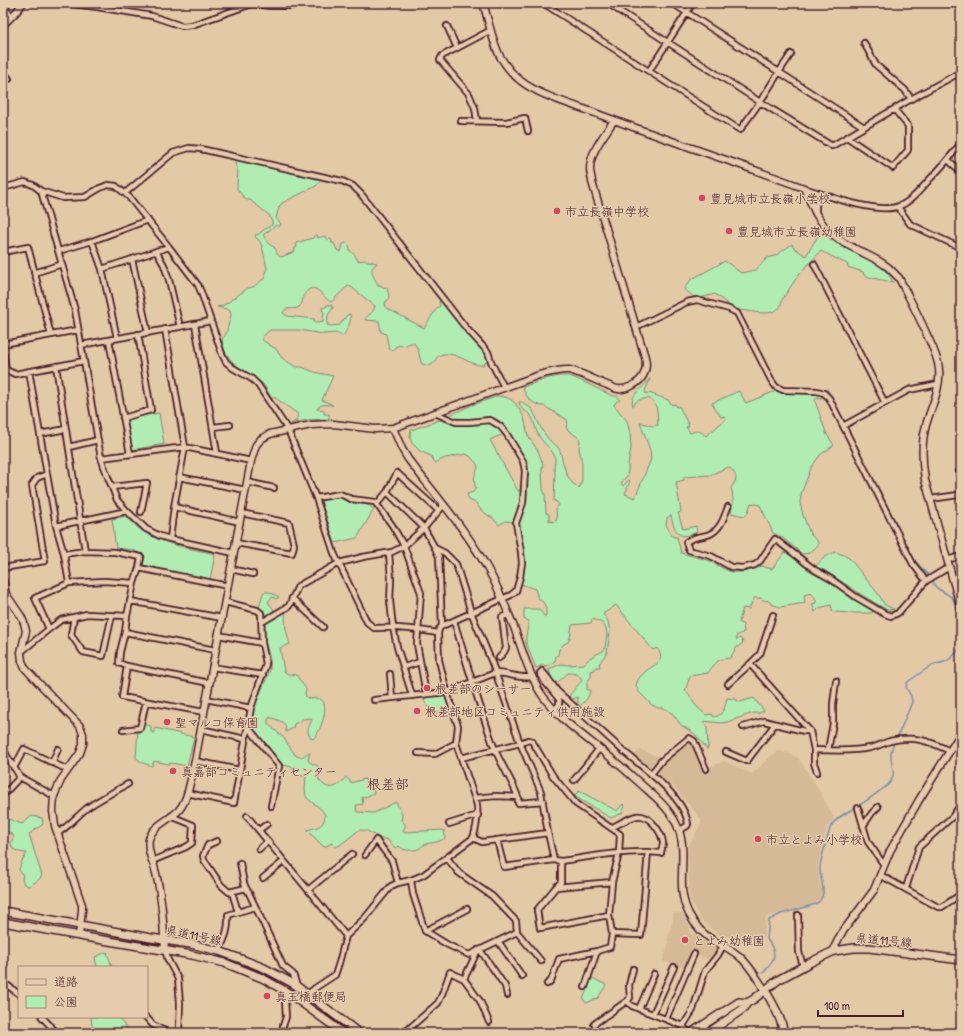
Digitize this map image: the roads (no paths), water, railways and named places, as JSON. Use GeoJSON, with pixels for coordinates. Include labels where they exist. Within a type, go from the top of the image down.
{"type":"FeatureCollection","features":[{"type":"Feature","properties":{"kind":"main road","name":"県道11号線"},"geometry":{"type":"LineString","coordinates":[[3,911],[191,944],[242,958],[297,986],[359,1033]]}},
{"type":"Feature","properties":{"kind":"main road","name":"県道11号線"},"geometry":{"type":"LineString","coordinates":[[3,922],[204,957],[225,963],[262,978],[287,992],[303,1002],[343,1033]]}},
{"type":"Feature","properties":{"kind":"main road","name":"県道11号線"},"geometry":{"type":"LineString","coordinates":[[690,1033],[739,1002],[747,1003],[754,1000],[783,977],[834,951],[854,948],[869,948],[961,960]]}},
{"type":"Feature","properties":{"kind":"main road"},"geometry":{"type":"LineString","coordinates":[[765,990],[776,1009],[782,1023],[784,1033]]}},
{"type":"Feature","properties":{"kind":"main road","name":"県道11号線"},"geometry":{"type":"LineString","coordinates":[[708,1033],[743,1009],[747,1003]]}},
{"type":"Feature","properties":{"kind":"street"},"geometry":{"type":"LineString","coordinates":[[3,25],[23,3]]}},
{"type":"Feature","properties":{"kind":"street"},"geometry":{"type":"LineString","coordinates":[[64,3],[152,16],[182,26],[192,25],[252,4],[291,6],[300,3]]}},
{"type":"Feature","properties":{"kind":"street"},"geometry":{"type":"LineString","coordinates":[[483,3],[500,57],[521,81],[534,89],[614,120],[825,195],[865,206],[883,209],[898,207],[906,203],[918,192],[948,160],[961,143]]}},
{"type":"Feature","properties":{"kind":"street"},"geometry":{"type":"LineString","coordinates":[[543,3],[740,130],[791,54]]}},
{"type":"Feature","properties":{"kind":"street"},"geometry":{"type":"LineString","coordinates":[[607,3],[760,102],[832,146],[848,138],[911,99],[961,72]]}},
{"type":"Feature","properties":{"kind":"street"},"geometry":{"type":"LineString","coordinates":[[672,3],[864,127]]}},
{"type":"Feature","properties":{"kind":"street"},"geometry":{"type":"LineString","coordinates":[[649,71],[693,3]]}},
{"type":"Feature","properties":{"kind":"street"},"geometry":{"type":"LineString","coordinates":[[3,4],[11,17]]}},
{"type":"Feature","properties":{"kind":"street"},"geometry":{"type":"LineString","coordinates":[[447,26],[457,48]]}},
{"type":"Feature","properties":{"kind":"street"},"geometry":{"type":"LineString","coordinates":[[477,121],[475,108],[469,94],[440,60],[442,56],[491,30]]}},
{"type":"Feature","properties":{"kind":"street"},"geometry":{"type":"LineString","coordinates":[[864,43],[876,65],[905,90],[911,99]]}},
{"type":"Feature","properties":{"kind":"street"},"geometry":{"type":"LineString","coordinates":[[3,71],[9,79]]}},
{"type":"Feature","properties":{"kind":"street"},"geometry":{"type":"LineString","coordinates":[[848,138],[893,168],[908,150],[908,126],[894,109]]}},
{"type":"Feature","properties":{"kind":"street"},"geometry":{"type":"LineString","coordinates":[[461,121],[506,122],[525,118],[528,131]]}},
{"type":"Feature","properties":{"kind":"street"},"geometry":{"type":"LineString","coordinates":[[179,1033],[180,1003],[178,979],[166,956],[164,921],[158,881],[148,847],[151,834],[178,810],[183,804],[187,793],[195,761],[251,461],[256,445],[261,439],[270,434],[311,425],[334,424],[375,429],[393,428],[504,387],[559,370],[576,372],[618,389],[626,389],[636,384],[643,377],[646,363],[645,357],[592,182],[590,170],[593,156],[598,144],[614,120]]}},
{"type":"Feature","properties":{"kind":"street"},"geometry":{"type":"LineString","coordinates":[[125,193],[173,153],[189,148],[201,149],[342,181],[353,186],[361,194],[466,328],[488,352],[492,364],[504,387]]}},
{"type":"Feature","properties":{"kind":"street"},"geometry":{"type":"LineString","coordinates":[[948,160],[957,168],[961,176]]}},
{"type":"Feature","properties":{"kind":"street"},"geometry":{"type":"LineString","coordinates":[[3,188],[25,182],[33,185],[41,191],[63,198],[84,197],[108,185],[116,186],[125,193],[169,246],[198,285],[202,292],[226,362],[252,379],[288,430],[316,498],[331,544],[366,622],[374,628],[393,627],[418,629],[438,633]]}},
{"type":"Feature","properties":{"kind":"street"},"geometry":{"type":"LineString","coordinates":[[804,188],[816,214],[827,230],[844,243],[879,260],[899,278],[936,354],[939,368],[938,384],[925,426],[923,438],[923,465],[925,480],[961,609]]}},
{"type":"Feature","properties":{"kind":"street"},"geometry":{"type":"LineString","coordinates":[[41,191],[75,310],[101,458],[117,500],[146,529],[160,536],[234,553]]}},
{"type":"Feature","properties":{"kind":"street"},"geometry":{"type":"LineString","coordinates":[[816,214],[816,204],[818,199],[825,195]]}},
{"type":"Feature","properties":{"kind":"street"},"geometry":{"type":"LineString","coordinates":[[898,207],[910,224],[961,248]]}},
{"type":"Feature","properties":{"kind":"street"},"geometry":{"type":"LineString","coordinates":[[59,251],[92,241],[148,220]]}},
{"type":"Feature","properties":{"kind":"street"},"geometry":{"type":"LineString","coordinates":[[92,241],[102,269],[117,338]]}},
{"type":"Feature","properties":{"kind":"street"},"geometry":{"type":"LineString","coordinates":[[102,269],[169,246]]}},
{"type":"Feature","properties":{"kind":"street"},"geometry":{"type":"LineString","coordinates":[[3,252],[28,247],[51,335]]}},
{"type":"Feature","properties":{"kind":"street"},"geometry":{"type":"LineString","coordinates":[[156,251],[164,265],[169,280],[180,327]]}},
{"type":"Feature","properties":{"kind":"street"},"geometry":{"type":"LineString","coordinates":[[132,259],[148,333]]}},
{"type":"Feature","properties":{"kind":"street"},"geometry":{"type":"LineString","coordinates":[[34,273],[62,264]]}},
{"type":"Feature","properties":{"kind":"street"},"geometry":{"type":"LineString","coordinates":[[814,264],[885,403]]}},
{"type":"Feature","properties":{"kind":"street"},"geometry":{"type":"LineString","coordinates":[[636,327],[687,302],[697,300],[729,308],[736,313],[776,387],[782,390],[817,390],[824,393],[829,398],[913,564],[926,581]]}},
{"type":"Feature","properties":{"kind":"street"},"geometry":{"type":"LineString","coordinates":[[81,345],[211,321]]}},
{"type":"Feature","properties":{"kind":"street"},"geometry":{"type":"LineString","coordinates":[[195,324],[217,454]]}},
{"type":"Feature","properties":{"kind":"street"},"geometry":{"type":"LineString","coordinates":[[3,344],[78,330]]}},
{"type":"Feature","properties":{"kind":"street"},"geometry":{"type":"LineString","coordinates":[[165,330],[186,447],[174,507],[170,539]]}},
{"type":"Feature","properties":{"kind":"street"},"geometry":{"type":"LineString","coordinates":[[123,418],[151,410],[138,334]]}},
{"type":"Feature","properties":{"kind":"street"},"geometry":{"type":"LineString","coordinates":[[109,340],[130,454]]}},
{"type":"Feature","properties":{"kind":"street"},"geometry":{"type":"LineString","coordinates":[[3,350],[6,370],[14,374],[84,361]]}},
{"type":"Feature","properties":{"kind":"street"},"geometry":{"type":"LineString","coordinates":[[56,366],[85,551]]}},
{"type":"Feature","properties":{"kind":"street"},"geometry":{"type":"LineString","coordinates":[[29,371],[56,526],[64,554],[69,582]]}},
{"type":"Feature","properties":{"kind":"street"},"geometry":{"type":"LineString","coordinates":[[843,426],[909,390],[938,384]]}},
{"type":"Feature","properties":{"kind":"street"},"geometry":{"type":"LineString","coordinates":[[303,1002],[314,988],[335,975],[346,936],[365,918],[391,886],[423,875],[473,838],[476,830],[478,815],[477,805],[456,743],[458,726],[439,660],[438,633],[442,626],[511,595],[516,591],[522,563],[516,523],[523,502],[526,471],[523,461],[500,426],[490,420],[456,422],[435,413]]}},
{"type":"Feature","properties":{"kind":"street"},"geometry":{"type":"LineString","coordinates":[[213,427],[230,425]]}},
{"type":"Feature","properties":{"kind":"street"},"geometry":{"type":"LineString","coordinates":[[393,428],[408,459],[452,515],[479,554],[491,575],[502,599],[532,677],[541,692],[554,710],[567,724],[631,775],[659,801],[674,819],[680,830],[683,849],[682,889],[684,902],[691,919],[701,931],[710,938],[733,951],[744,960],[765,990]]}},
{"type":"Feature","properties":{"kind":"street"},"geometry":{"type":"LineString","coordinates":[[40,434],[66,429]]}},
{"type":"Feature","properties":{"kind":"street"},"geometry":{"type":"LineString","coordinates":[[69,447],[98,440]]}},
{"type":"Feature","properties":{"kind":"street"},"geometry":{"type":"LineString","coordinates":[[101,458],[186,447],[251,461]]}},
{"type":"Feature","properties":{"kind":"street"},"geometry":{"type":"LineString","coordinates":[[961,472],[959,472],[961,488]]}},
{"type":"Feature","properties":{"kind":"street"},"geometry":{"type":"LineString","coordinates":[[377,504],[387,492],[397,473],[439,511]]}},
{"type":"Feature","properties":{"kind":"street"},"geometry":{"type":"LineString","coordinates":[[3,568],[45,561],[32,485],[37,478],[47,474]]}},
{"type":"Feature","properties":{"kind":"street"},"geometry":{"type":"LineString","coordinates":[[180,477],[246,490]]}},
{"type":"Feature","properties":{"kind":"street"},"geometry":{"type":"LineString","coordinates":[[247,482],[274,488]]}},
{"type":"Feature","properties":{"kind":"street"},"geometry":{"type":"LineString","coordinates":[[112,487],[148,483],[141,512]]}},
{"type":"Feature","properties":{"kind":"street"},"geometry":{"type":"LineString","coordinates":[[387,492],[424,528],[439,557],[442,626]]}},
{"type":"Feature","properties":{"kind":"street"},"geometry":{"type":"LineString","coordinates":[[316,498],[340,494],[351,499],[375,502],[392,525],[404,546],[421,593],[417,644],[426,694]]}},
{"type":"Feature","properties":{"kind":"street"},"geometry":{"type":"LineString","coordinates":[[931,499],[958,495],[961,496]]}},
{"type":"Feature","properties":{"kind":"street"},"geometry":{"type":"LineString","coordinates":[[262,622],[289,606],[298,586],[339,563],[389,553],[404,546],[424,528],[444,505]]}},
{"type":"Feature","properties":{"kind":"street"},"geometry":{"type":"LineString","coordinates":[[174,507],[240,522]]}},
{"type":"Feature","properties":{"kind":"street"},"geometry":{"type":"LineString","coordinates":[[728,507],[722,523],[712,534],[692,538],[686,542],[689,550],[710,556],[731,567],[743,568],[760,562],[775,539],[815,570],[831,579],[856,597],[891,616],[898,613],[926,581],[948,563],[961,556]]}},
{"type":"Feature","properties":{"kind":"street"},"geometry":{"type":"LineString","coordinates":[[56,526],[127,511]]}},
{"type":"Feature","properties":{"kind":"street"},"geometry":{"type":"LineString","coordinates":[[236,543],[292,553],[294,544],[289,523],[241,513]]}},
{"type":"Feature","properties":{"kind":"street"},"geometry":{"type":"LineString","coordinates":[[435,548],[445,553],[456,564],[471,612],[492,663],[520,742],[541,792],[554,860]]}},
{"type":"Feature","properties":{"kind":"street"},"geometry":{"type":"LineString","coordinates":[[64,554],[85,551],[115,552],[141,557],[130,601],[119,663],[209,683]]}},
{"type":"Feature","properties":{"kind":"street"},"geometry":{"type":"LineString","coordinates":[[389,553],[391,580],[390,600],[393,627],[397,647],[412,695]]}},
{"type":"Feature","properties":{"kind":"street"},"geometry":{"type":"LineString","coordinates":[[139,568],[228,586]]}},
{"type":"Feature","properties":{"kind":"street"},"geometry":{"type":"LineString","coordinates":[[231,569],[253,574]]}},
{"type":"Feature","properties":{"kind":"street"},"geometry":{"type":"LineString","coordinates":[[3,580],[5,595],[21,616],[24,623],[26,631],[21,652],[22,661],[25,668],[80,726],[83,734],[83,744],[80,753],[61,780],[54,796],[53,811],[55,826],[80,900],[82,910],[79,936]]}},
{"type":"Feature","properties":{"kind":"street"},"geometry":{"type":"LineString","coordinates":[[49,629],[35,598],[69,582],[104,581],[134,583]]}},
{"type":"Feature","properties":{"kind":"street"},"geometry":{"type":"LineString","coordinates":[[292,598],[323,627]]}},
{"type":"Feature","properties":{"kind":"street"},"geometry":{"type":"LineString","coordinates":[[130,601],[222,618]]}},
{"type":"Feature","properties":{"kind":"street"},"geometry":{"type":"LineString","coordinates":[[187,793],[234,803],[251,708],[266,664],[262,642],[261,613],[257,610],[224,602]]}},
{"type":"Feature","properties":{"kind":"street"},"geometry":{"type":"LineString","coordinates":[[21,652],[62,620],[87,614],[127,616]]}},
{"type":"Feature","properties":{"kind":"street"},"geometry":{"type":"LineString","coordinates":[[74,617],[71,635],[82,652],[103,656],[112,615]]}},
{"type":"Feature","properties":{"kind":"street"},"geometry":{"type":"LineString","coordinates":[[499,658],[506,648],[502,617],[508,615]]}},
{"type":"Feature","properties":{"kind":"street"},"geometry":{"type":"LineString","coordinates":[[728,684],[760,654],[773,615]]}},
{"type":"Feature","properties":{"kind":"street"},"geometry":{"type":"LineString","coordinates":[[454,621],[472,682],[495,749],[514,787],[518,802],[543,801]]}},
{"type":"Feature","properties":{"kind":"street"},"geometry":{"type":"LineString","coordinates":[[125,632],[216,650]]}},
{"type":"Feature","properties":{"kind":"street"},"geometry":{"type":"LineString","coordinates":[[218,635],[262,642]]}},
{"type":"Feature","properties":{"kind":"street"},"geometry":{"type":"LineString","coordinates":[[404,667],[420,662]]}},
{"type":"Feature","properties":{"kind":"street"},"geometry":{"type":"LineString","coordinates":[[750,664],[810,732],[814,750],[814,763],[817,772]]}},
{"type":"Feature","properties":{"kind":"street"},"geometry":{"type":"LineString","coordinates":[[127,666],[122,698],[204,712]]}},
{"type":"Feature","properties":{"kind":"street"},"geometry":{"type":"LineString","coordinates":[[212,667],[263,675]]}},
{"type":"Feature","properties":{"kind":"street"},"geometry":{"type":"LineString","coordinates":[[554,710],[559,706],[560,702],[545,682],[540,672],[542,671],[557,691],[651,774],[675,798],[685,814],[688,824],[680,830]]}},
{"type":"Feature","properties":{"kind":"street"},"geometry":{"type":"LineString","coordinates":[[374,700],[447,692],[495,673],[503,673],[526,678],[532,677]]}},
{"type":"Feature","properties":{"kind":"street"},"geometry":{"type":"LineString","coordinates":[[390,674],[392,698]]}},
{"type":"Feature","properties":{"kind":"street"},"geometry":{"type":"LineString","coordinates":[[828,750],[833,722],[833,704],[836,681]]}},
{"type":"Feature","properties":{"kind":"street"},"geometry":{"type":"LineString","coordinates":[[206,699],[251,708]]}},
{"type":"Feature","properties":{"kind":"street"},"geometry":{"type":"LineString","coordinates":[[123,730],[140,728],[146,702]]}},
{"type":"Feature","properties":{"kind":"street"},"geometry":{"type":"LineString","coordinates":[[743,727],[764,721],[810,732]]}},
{"type":"Feature","properties":{"kind":"street"},"geometry":{"type":"LineString","coordinates":[[726,752],[747,761],[775,724]]}},
{"type":"Feature","properties":{"kind":"street"},"geometry":{"type":"LineString","coordinates":[[248,727],[279,766],[271,806]]}},
{"type":"Feature","properties":{"kind":"street"},"geometry":{"type":"LineString","coordinates":[[201,729],[245,739]]}},
{"type":"Feature","properties":{"kind":"street"},"geometry":{"type":"LineString","coordinates":[[834,951],[841,934],[874,890],[890,851],[961,733]]}},
{"type":"Feature","properties":{"kind":"street"},"geometry":{"type":"LineString","coordinates":[[651,774],[662,760],[689,738],[694,741],[706,769]]}},
{"type":"Feature","properties":{"kind":"street"},"geometry":{"type":"LineString","coordinates":[[814,750],[850,751],[872,748],[888,741],[900,738],[918,739],[930,742],[950,751]]}},
{"type":"Feature","properties":{"kind":"street"},"geometry":{"type":"LineString","coordinates":[[461,758],[528,740],[532,741],[553,776],[576,804],[620,834],[619,853],[612,882],[609,915],[612,934],[610,947],[559,959],[550,981],[547,984]]}},
{"type":"Feature","properties":{"kind":"street"},"geometry":{"type":"LineString","coordinates":[[418,753],[435,754],[456,743]]}},
{"type":"Feature","properties":{"kind":"street"},"geometry":{"type":"LineString","coordinates":[[3,748],[20,777],[54,796]]}},
{"type":"Feature","properties":{"kind":"street"},"geometry":{"type":"LineString","coordinates":[[574,780],[599,748]]}},
{"type":"Feature","properties":{"kind":"street"},"geometry":{"type":"LineString","coordinates":[[14,768],[24,749],[68,770]]}},
{"type":"Feature","properties":{"kind":"street"},"geometry":{"type":"LineString","coordinates":[[52,763],[58,750]]}},
{"type":"Feature","properties":{"kind":"street"},"geometry":{"type":"LineString","coordinates":[[195,761],[239,770]]}},
{"type":"Feature","properties":{"kind":"street"},"geometry":{"type":"LineString","coordinates":[[3,793],[4,794],[20,777]]}},
{"type":"Feature","properties":{"kind":"street"},"geometry":{"type":"LineString","coordinates":[[58,833],[66,828],[86,809],[128,784]]}},
{"type":"Feature","properties":{"kind":"street"},"geometry":{"type":"LineString","coordinates":[[475,798],[495,796],[518,798]]}},
{"type":"Feature","properties":{"kind":"street"},"geometry":{"type":"LineString","coordinates":[[906,888],[919,847],[952,817],[961,804]]}},
{"type":"Feature","properties":{"kind":"street"},"geometry":{"type":"LineString","coordinates":[[863,826],[878,807]]}},
{"type":"Feature","properties":{"kind":"street"},"geometry":{"type":"LineString","coordinates":[[858,808],[868,842],[884,865]]}},
{"type":"Feature","properties":{"kind":"street"},"geometry":{"type":"LineString","coordinates":[[449,824],[478,815]]}},
{"type":"Feature","properties":{"kind":"street"},"geometry":{"type":"LineString","coordinates":[[152,861],[192,843],[193,825],[171,816]]}},
{"type":"Feature","properties":{"kind":"street"},"geometry":{"type":"LineString","coordinates":[[247,816],[346,936]]}},
{"type":"Feature","properties":{"kind":"street"},"geometry":{"type":"LineString","coordinates":[[497,840],[504,867],[619,853],[661,853],[663,844],[660,833],[654,824],[646,818],[639,816],[632,817],[611,828]]}},
{"type":"Feature","properties":{"kind":"street"},"geometry":{"type":"LineString","coordinates":[[259,830],[267,824]]}},
{"type":"Feature","properties":{"kind":"street"},"geometry":{"type":"LineString","coordinates":[[473,838],[482,842],[548,833]]}},
{"type":"Feature","properties":{"kind":"street"},"geometry":{"type":"LineString","coordinates":[[365,855],[376,840],[392,861],[398,883]]}},
{"type":"Feature","properties":{"kind":"street"},"geometry":{"type":"LineString","coordinates":[[216,841],[208,845],[203,856],[211,870],[221,885],[229,892],[246,888]]}},
{"type":"Feature","properties":{"kind":"street"},"geometry":{"type":"LineString","coordinates":[[259,849],[268,842]]}},
{"type":"Feature","properties":{"kind":"street"},"geometry":{"type":"LineString","coordinates":[[612,934],[641,935],[648,852]]}},
{"type":"Feature","properties":{"kind":"street"},"geometry":{"type":"LineString","coordinates":[[308,890],[352,854]]}},
{"type":"Feature","properties":{"kind":"street"},"geometry":{"type":"LineString","coordinates":[[447,858],[459,873],[492,896],[516,921],[518,932],[541,961]]}},
{"type":"Feature","properties":{"kind":"street"},"geometry":{"type":"LineString","coordinates":[[263,878],[284,861]]}},
{"type":"Feature","properties":{"kind":"street"},"geometry":{"type":"LineString","coordinates":[[561,861],[561,882],[537,910],[540,928],[609,915]]}},
{"type":"Feature","properties":{"kind":"street"},"geometry":{"type":"LineString","coordinates":[[240,863],[246,888],[283,966],[293,974],[297,986]]}},
{"type":"Feature","properties":{"kind":"street"},"geometry":{"type":"LineString","coordinates":[[880,874],[938,907],[942,907],[961,894]]}},
{"type":"Feature","properties":{"kind":"street"},"geometry":{"type":"LineString","coordinates":[[411,880],[413,894],[425,931],[448,945],[469,955],[518,932]]}},
{"type":"Feature","properties":{"kind":"street"},"geometry":{"type":"LineString","coordinates":[[556,887],[612,882]]}},
{"type":"Feature","properties":{"kind":"street"},"geometry":{"type":"LineString","coordinates":[[232,892],[238,912]]}},
{"type":"Feature","properties":{"kind":"street"},"geometry":{"type":"LineString","coordinates":[[219,951],[229,926],[228,915],[255,907]]}},
{"type":"Feature","properties":{"kind":"street"},"geometry":{"type":"LineString","coordinates":[[425,931],[467,909]]}},
{"type":"Feature","properties":{"kind":"street"},"geometry":{"type":"LineString","coordinates":[[798,915],[799,952],[803,966]]}},
{"type":"Feature","properties":{"kind":"street"},"geometry":{"type":"LineString","coordinates":[[498,941],[522,976]]}},
{"type":"Feature","properties":{"kind":"street"},"geometry":{"type":"LineString","coordinates":[[683,1026],[693,1010],[705,971],[718,955],[723,946]]}},
{"type":"Feature","properties":{"kind":"street"},"geometry":{"type":"LineString","coordinates":[[464,979],[479,950]]}},
{"type":"Feature","properties":{"kind":"street"},"geometry":{"type":"LineString","coordinates":[[479,950],[505,986],[507,995]]}},
{"type":"Feature","properties":{"kind":"street"},"geometry":{"type":"LineString","coordinates":[[585,987],[597,951]]}},
{"type":"Feature","properties":{"kind":"street"},"geometry":{"type":"LineString","coordinates":[[666,1019],[694,954]]}},
{"type":"Feature","properties":{"kind":"street"},"geometry":{"type":"LineString","coordinates":[[653,1014],[674,967]]}},
{"type":"Feature","properties":{"kind":"street"},"geometry":{"type":"LineString","coordinates":[[594,1024],[630,998],[629,984],[633,970]]}},
{"type":"Feature","properties":{"kind":"street"},"geometry":{"type":"LineString","coordinates":[[404,1033],[438,1003],[450,972],[464,979],[480,1001],[489,1022]]}},
{"type":"Feature","properties":{"kind":"street"},"geometry":{"type":"LineString","coordinates":[[639,1009],[654,974]]}},
{"type":"Feature","properties":{"kind":"street"},"geometry":{"type":"LineString","coordinates":[[3,982],[18,993]]}},
{"type":"Feature","properties":{"kind":"street"},"geometry":{"type":"LineString","coordinates":[[282,1033],[286,1017],[285,1001],[287,992]]}},
{"type":"Feature","properties":{"kind":"street"},"geometry":{"type":"LineString","coordinates":[[627,1001],[632,1006],[683,1026],[690,1033]]}},
{"type":"Feature","properties":{"kind":"street"},"geometry":{"type":"LineString","coordinates":[[43,1018],[57,1033]]}},
{"type":"Feature","properties":{"kind":"street"},"geometry":{"type":"LineString","coordinates":[[147,1018],[154,1025],[168,1033]]}},
{"type":"Feature","properties":{"kind":"waterway"},"geometry":{"type":"LineString","coordinates":[[827,389],[915,561],[933,580],[934,585],[937,588],[953,598],[961,629]]}},
{"type":"Feature","properties":{"kind":"waterway"},"geometry":{"type":"LineString","coordinates":[[897,738],[912,702],[911,696],[906,687],[907,683],[932,665],[949,660],[961,647]]}},
{"type":"Feature","properties":{"kind":"waterway"},"geometry":{"type":"LineString","coordinates":[[763,973],[774,957],[773,949],[767,939],[769,920],[781,914],[816,904],[820,900],[823,892],[820,864],[831,826],[840,817],[888,785],[893,777],[891,755],[895,741]]}},
{"type":"Feature","properties":{"kind":"place","name":"豊見城市立長嶺小学校"},"geometry":{"type":"Point","coordinates":[702,198]}},
{"type":"Feature","properties":{"kind":"place","name":"市立長嶺中学校"},"geometry":{"type":"Point","coordinates":[557,211]}},
{"type":"Feature","properties":{"kind":"place","name":"豊見城市立長嶺幼稚園"},"geometry":{"type":"Point","coordinates":[729,231]}},
{"type":"Feature","properties":{"kind":"place","name":"根差部のシーサー"},"geometry":{"type":"Point","coordinates":[427,688]}},
{"type":"Feature","properties":{"kind":"place","name":"根差部地区コミュニティ供用施設"},"geometry":{"type":"Point","coordinates":[417,711]}},
{"type":"Feature","properties":{"kind":"place","name":"聖マルコ保育園"},"geometry":{"type":"Point","coordinates":[167,722]}},
{"type":"Feature","properties":{"kind":"place","name":"真嘉部コミュニティセンター"},"geometry":{"type":"Point","coordinates":[173,771]}},
{"type":"Feature","properties":{"kind":"place","name":"市立とよみ小学校"},"geometry":{"type":"Point","coordinates":[758,839]}},
{"type":"Feature","properties":{"kind":"place","name":"とよみ幼稚園"},"geometry":{"type":"Point","coordinates":[685,940]}},
{"type":"Feature","properties":{"kind":"place","name":"真玉橋郵便局"},"geometry":{"type":"Point","coordinates":[267,996]}},
{"type":"Feature","properties":{"kind":"district","name":"根差部"},"geometry":{"type":"Point","coordinates":[388,783]}}]}
